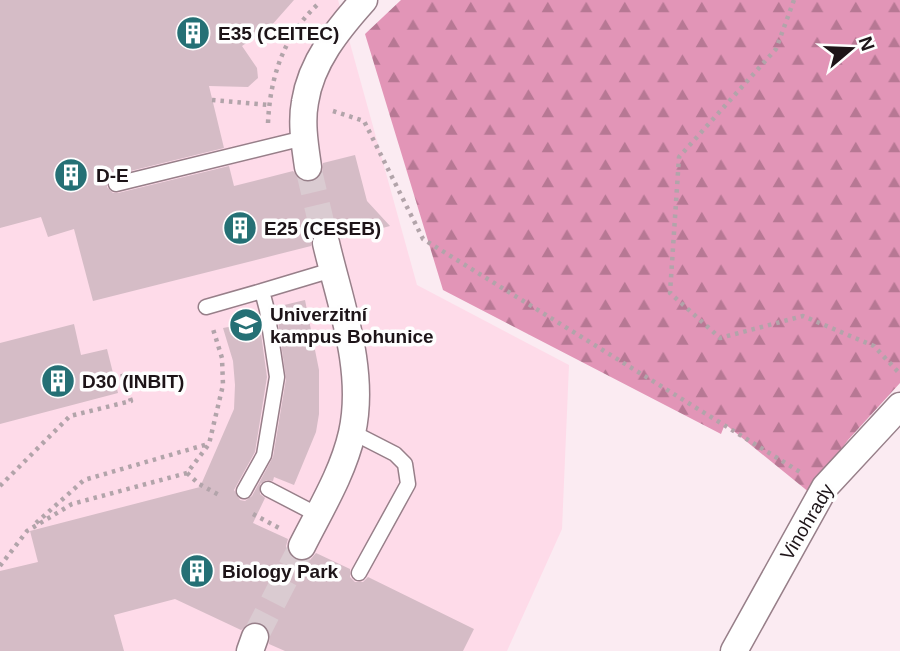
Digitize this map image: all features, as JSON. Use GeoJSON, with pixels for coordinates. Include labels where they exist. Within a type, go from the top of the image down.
{"type":"FeatureCollection","features":[{"type":"Feature","properties":{"kind":"street"},"geometry":{"type":"LineString","coordinates":[[309,167],[304,138],[304,101],[317,64],[337,31],[364,0]]}},
{"type":"Feature","properties":{"kind":"street"},"geometry":{"type":"LineString","coordinates":[[290,541],[318,515],[332,487],[352,432],[356,380],[326,243]]}},
{"type":"Feature","properties":{"kind":"street","name":"Vinohrady"},"geometry":{"type":"LineString","coordinates":[[734,651],[825,487],[900,406]]}},
{"type":"Feature","properties":{"kind":"lane"},"geometry":{"type":"LineString","coordinates":[[116,184],[304,138]]}},
{"type":"Feature","properties":{"kind":"lane"},"geometry":{"type":"LineString","coordinates":[[206,307],[332,270]]}},
{"type":"Feature","properties":{"kind":"lane"},"geometry":{"type":"LineString","coordinates":[[244,491],[264,455],[277,377],[262,291]]}},
{"type":"Feature","properties":{"kind":"lane"},"geometry":{"type":"LineString","coordinates":[[352,432],[395,454],[405,464],[408,484],[359,573]]}},
{"type":"Feature","properties":{"kind":"lane"},"geometry":{"type":"LineString","coordinates":[[268,489],[318,515]]}},
{"type":"Feature","properties":{"kind":"path"},"geometry":{"type":"LineString","coordinates":[[794,0],[776,49],[679,158],[670,293],[720,338],[803,316],[874,346],[900,374]]}},
{"type":"Feature","properties":{"kind":"path"},"geometry":{"type":"LineString","coordinates":[[212,100],[269,105]]}},
{"type":"Feature","properties":{"kind":"path"},"geometry":{"type":"LineString","coordinates":[[304,101],[364,121],[423,239],[825,487]]}},
{"type":"Feature","properties":{"kind":"path"},"geometry":{"type":"LineString","coordinates":[[27,531],[72,504],[187,473],[209,444],[223,384],[222,358],[206,307]]}},
{"type":"Feature","properties":{"kind":"path"},"geometry":{"type":"LineString","coordinates":[[0,486],[70,416],[131,401],[122,373]]}},
{"type":"Feature","properties":{"kind":"path"},"geometry":{"type":"LineString","coordinates":[[0,566],[27,531],[83,480],[209,444]]}},
{"type":"Feature","properties":{"kind":"path"},"geometry":{"type":"LineString","coordinates":[[187,473],[214,493]]}},
{"type":"Feature","properties":{"kind":"path"},"geometry":{"type":"LineString","coordinates":[[281,528],[292,501]]}},
{"type":"Feature","properties":{"kind":"path"},"geometry":{"type":"LineString","coordinates":[[254,514],[281,528],[290,541]]}},
{"type":"Feature","properties":{"kind":"shaded area","name":"Univerzitní kampus Bohunice"},"geometry":{"type":"Polygon","coordinates":[[[0,0],[338,0],[417,285],[569,365],[562,529],[507,651],[0,651],[0,0]]]}},
{"type":"Feature","properties":{"kind":"green space"},"geometry":{"type":"Polygon","coordinates":[[[401,0],[900,0],[900,383],[848,440],[810,493],[725,424],[721,434],[443,290],[365,34],[401,0]]]}},
{"type":"Feature","properties":{"kind":"building"},"geometry":{"type":"Polygon","coordinates":[[[0,0],[294,0],[271,26],[242,46],[257,68],[258,78],[248,87],[209,86],[224,148],[114,175],[107,181],[107,187],[113,193],[118,193],[229,166],[234,186],[293,171],[302,181],[310,183],[317,180],[322,173],[323,163],[355,155],[367,201],[390,226],[341,239],[331,228],[323,228],[315,232],[311,246],[93,301],[74,229],[48,237],[41,217],[0,228],[0,0]]]}},
{"type":"Feature","properties":{"kind":"building","name":"Biology Park"},"geometry":{"type":"Polygon","coordinates":[[[305,300],[319,370],[319,414],[316,432],[294,485],[274,477],[273,481],[267,480],[260,484],[260,494],[265,498],[253,523],[288,539],[288,554],[295,560],[310,560],[316,553],[350,569],[350,577],[355,582],[363,582],[368,577],[474,629],[463,651],[285,651],[269,644],[270,634],[261,622],[252,622],[241,630],[175,599],[114,615],[124,651],[0,651],[0,571],[38,562],[30,531],[200,487],[234,409],[233,361],[223,328],[250,323],[248,315],[258,312],[267,377],[255,452],[234,490],[240,500],[245,501],[252,496],[273,457],[286,379],[276,307],[305,300]]]}},
{"type":"Feature","properties":{"kind":"building","name":"D30 (INBIT)"},"geometry":{"type":"Polygon","coordinates":[[[74,324],[81,355],[107,349],[118,393],[0,424],[0,343],[74,324]]]}},
{"type":"Feature","properties":{"kind":"tunnel"},"geometry":{"type":"LineString","coordinates":[[308,167],[326,243]]}},
{"type":"Feature","properties":{"kind":"tunnel"},"geometry":{"type":"LineString","coordinates":[[255,637],[302,546]]}},
{"type":"Feature","properties":{"kind":"place","name":"E35 (CEITEC)"},"geometry":{"type":"Point","coordinates":[193,33]}},
{"type":"Feature","properties":{"kind":"place","name":"D-E"},"geometry":{"type":"Point","coordinates":[71,175]}},
{"type":"Feature","properties":{"kind":"place","name":"E25 (CESEB)"},"geometry":{"type":"Point","coordinates":[240,228]}},
{"type":"Feature","properties":{"kind":"place","name":"Univerzitní kampus Bohunice"},"geometry":{"type":"Point","coordinates":[246,325]}},
{"type":"Feature","properties":{"kind":"place","name":"D30 (INBIT)"},"geometry":{"type":"Point","coordinates":[58,381]}},
{"type":"Feature","properties":{"kind":"place","name":"Biology Park"},"geometry":{"type":"Point","coordinates":[197,571]}}]}
